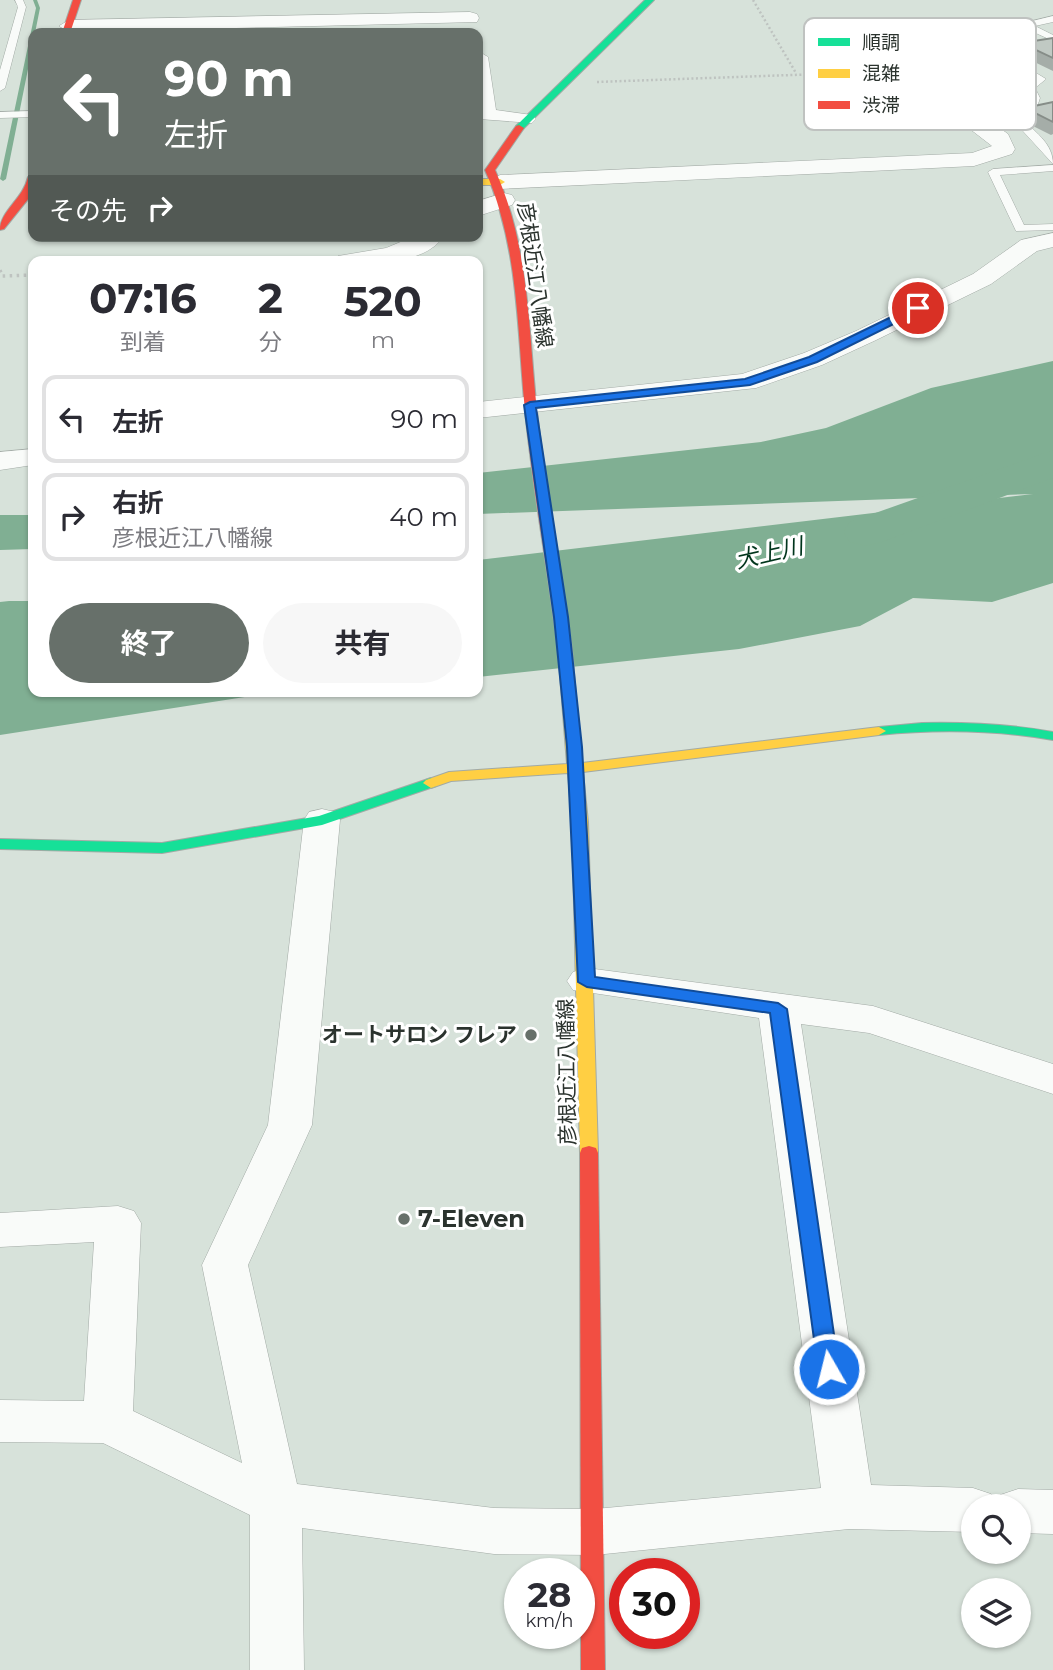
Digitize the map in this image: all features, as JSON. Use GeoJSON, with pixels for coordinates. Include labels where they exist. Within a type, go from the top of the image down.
{"type":"FeatureCollection","features":[{"type":"Feature","properties":{"kind":"main road"},"geometry":{"type":"LineString","coordinates":[[69,27],[77,0]]}},
{"type":"Feature","properties":{"kind":"main road","name":"彦根近江八幡線"},"geometry":{"type":"LineString","coordinates":[[593,1670],[595,1532],[587,982],[577,768],[561,617],[490,170],[525,119],[650,0]]}},
{"type":"Feature","properties":{"kind":"main road"},"geometry":{"type":"LineString","coordinates":[[57,5],[69,27]]}},
{"type":"Feature","properties":{"kind":"main road"},"geometry":{"type":"LineString","coordinates":[[0,227],[28,192]]}},
{"type":"Feature","properties":{"kind":"main road"},"geometry":{"type":"LineString","coordinates":[[0,844],[162,848],[321,820],[449,777],[577,768],[902,728],[1019,729],[1053,736]]}},
{"type":"Feature","properties":{"kind":"street"},"geometry":{"type":"LineString","coordinates":[[147,7],[154,11],[223,9],[225,0]]}},
{"type":"Feature","properties":{"kind":"street"},"geometry":{"type":"LineString","coordinates":[[309,21],[311,0]]}},
{"type":"Feature","properties":{"kind":"street"},"geometry":{"type":"LineString","coordinates":[[69,27],[309,21],[470,10]]}},
{"type":"Feature","properties":{"kind":"street"},"geometry":{"type":"LineString","coordinates":[[483,108],[485,115],[525,119]]}},
{"type":"Feature","properties":{"kind":"street"},"geometry":{"type":"LineString","coordinates":[[483,202],[494,188],[974,159],[1004,149],[1000,139],[988,130]]}},
{"type":"Feature","properties":{"kind":"street"},"geometry":{"type":"LineString","coordinates":[[483,410],[530,410],[746,383],[813,359],[865,335],[982,279],[1029,245],[1053,240]]}},
{"type":"Feature","properties":{"kind":"street"},"geometry":{"type":"LineString","coordinates":[[390,256],[424,242]]}},
{"type":"Feature","properties":{"kind":"street"},"geometry":{"type":"LineString","coordinates":[[0,461],[28,458]]}},
{"type":"Feature","properties":{"kind":"street"},"geometry":{"type":"LineString","coordinates":[[276,1670],[276,1503],[225,1265],[290,1125],[321,820]]}},
{"type":"Feature","properties":{"kind":"street"},"geometry":{"type":"LineString","coordinates":[[587,982],[873,1020],[1053,1079]]}},
{"type":"Feature","properties":{"kind":"street"},"geometry":{"type":"LineString","coordinates":[[778,1009],[849,1507]]}},
{"type":"Feature","properties":{"kind":"street"},"geometry":{"type":"LineString","coordinates":[[0,1230],[118,1223],[108,1422]]}},
{"type":"Feature","properties":{"kind":"street"},"geometry":{"type":"LineString","coordinates":[[0,1421],[108,1422],[276,1503],[494,1531],[595,1532],[849,1507],[961,1510]]}},
{"type":"Feature","properties":{"kind":"street"},"geometry":{"type":"LineString","coordinates":[[1031,1511],[1053,1512]]}},
{"type":"Feature","properties":{"kind":"lane"},"geometry":{"type":"LineString","coordinates":[[0,88],[22,6],[19,0]]}},
{"type":"Feature","properties":{"kind":"lane"},"geometry":{"type":"LineString","coordinates":[[1036,23],[1053,19]]}},
{"type":"Feature","properties":{"kind":"lane"},"geometry":{"type":"LineString","coordinates":[[1036,30],[1053,38]]}},
{"type":"Feature","properties":{"kind":"lane"},"geometry":{"type":"LineString","coordinates":[[1036,75],[1041,79],[1053,80]]}},
{"type":"Feature","properties":{"kind":"lane"},"geometry":{"type":"LineString","coordinates":[[1036,83],[1041,79]]}},
{"type":"Feature","properties":{"kind":"lane"},"geometry":{"type":"LineString","coordinates":[[0,115],[28,114]]}},
{"type":"Feature","properties":{"kind":"lane"},"geometry":{"type":"LineString","coordinates":[[1036,115],[1041,114]]}},
{"type":"Feature","properties":{"kind":"lane"},"geometry":{"type":"LineString","coordinates":[[1031,130],[1048,144],[1053,161]]}},
{"type":"Feature","properties":{"kind":"lane"},"geometry":{"type":"LineString","coordinates":[[1053,168],[993,172],[1020,229],[1053,227]]}},
{"type":"Feature","properties":{"kind":"path"},"geometry":{"type":"LineString","coordinates":[[753,0],[796,73]]}},
{"type":"Feature","properties":{"kind":"path"},"geometry":{"type":"LineString","coordinates":[[561,84],[804,72]]}},
{"type":"Feature","properties":{"kind":"path"},"geometry":{"type":"LineString","coordinates":[[0,270],[2,276],[28,275]]}},
{"type":"Feature","properties":{"kind":"water"},"geometry":{"type":"Polygon","coordinates":[[[1053,361],[1053,583],[992,602],[913,598],[860,626],[739,649],[483,676],[483,559],[1033,494],[483,514],[483,472],[761,442],[826,428],[931,388],[1053,361]]]}},
{"type":"Feature","properties":{"kind":"water"},"geometry":{"type":"Polygon","coordinates":[[[0,515],[28,515],[28,549],[0,550],[0,515]]]}},
{"type":"Feature","properties":{"kind":"water"},"geometry":{"type":"Polygon","coordinates":[[[28,601],[28,697],[244,697],[0,735],[0,602],[28,601]]]}},
{"type":"Feature","properties":{"kind":"building"},"geometry":{"type":"Polygon","coordinates":[[[1053,38],[1053,58],[1036,50],[1036,41],[1053,38]]]}},
{"type":"Feature","properties":{"kind":"building"},"geometry":{"type":"Polygon","coordinates":[[[1053,102],[1053,122],[1036,114],[1036,106],[1053,102]]]}},
{"type":"Feature","properties":{"kind":"waterway"},"geometry":{"type":"LineString","coordinates":[[34,28],[38,8],[35,0]]}},
{"type":"Feature","properties":{"kind":"waterway"},"geometry":{"type":"LineString","coordinates":[[3,179],[28,57]]}},
{"type":"Feature","properties":{"kind":"waterway","name":"犬上川"},"geometry":{"type":"LineString","coordinates":[[866,532],[1053,463]]}},
{"type":"Feature","properties":{"kind":"traffic: fast"},"geometry":{"type":"LineString","coordinates":[[519,128],[650,0]]}},
{"type":"Feature","properties":{"kind":"traffic: fast"},"geometry":{"type":"LineString","coordinates":[[879,731],[966,727],[1053,736]]}},
{"type":"Feature","properties":{"kind":"traffic: fast"},"geometry":{"type":"LineString","coordinates":[[0,844],[162,848],[322,820],[431,783]]}},
{"type":"Feature","properties":{"kind":"traffic: slow"},"geometry":{"type":"LineString","coordinates":[[483,182],[500,182]]}},
{"type":"Feature","properties":{"kind":"traffic: slow"},"geometry":{"type":"LineString","coordinates":[[565,650],[580,822],[589,1153]]}},
{"type":"Feature","properties":{"kind":"traffic: slow"},"geometry":{"type":"LineString","coordinates":[[431,783],[449,777],[577,768],[879,731]]}},
{"type":"Feature","properties":{"kind":"traffic: jam"},"geometry":{"type":"LineString","coordinates":[[68,28],[77,0]]}},
{"type":"Feature","properties":{"kind":"traffic: jam"},"geometry":{"type":"LineString","coordinates":[[519,128],[490,170],[502,197],[517,256],[531,412],[565,650]]}},
{"type":"Feature","properties":{"kind":"traffic: jam"},"geometry":{"type":"LineString","coordinates":[[0,227],[28,193]]}},
{"type":"Feature","properties":{"kind":"traffic: jam"},"geometry":{"type":"LineString","coordinates":[[589,1153],[593,1670]]}},
{"type":"Feature","properties":{"kind":"place","name":"オートサロン フレア"},"geometry":{"type":"Point","coordinates":[531,1035]}},
{"type":"Feature","properties":{"kind":"place","name":"7-Eleven"},"geometry":{"type":"Point","coordinates":[404,1219]}},
{"type":"Feature","properties":{"kind":"route"},"geometry":{"type":"LineString","coordinates":[[829,1369],[778,1009],[587,982],[575,747],[561,617],[530,405],[746,383],[813,359],[918,308]]}}]}
